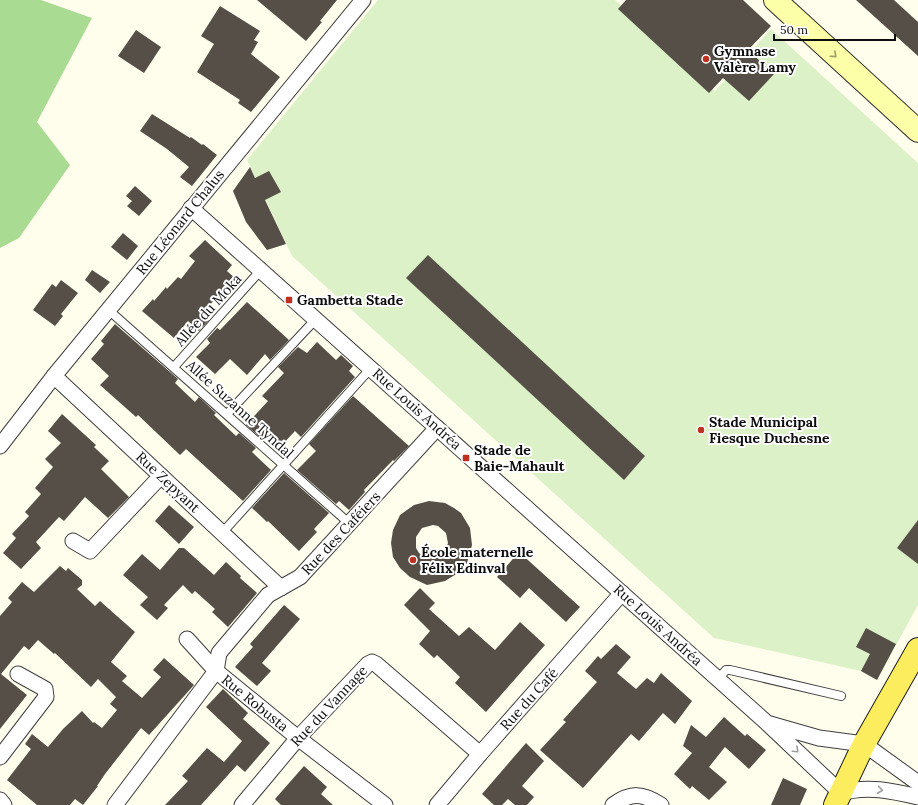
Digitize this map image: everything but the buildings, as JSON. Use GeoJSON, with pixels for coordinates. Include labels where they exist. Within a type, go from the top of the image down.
{"type":"FeatureCollection","features":[{"type":"Feature","properties":{"kind":"main road"},"geometry":{"type":"LineString","coordinates":[[838,799],[864,744],[918,649]]}},
{"type":"Feature","properties":{"kind":"street","name":"Rue Léonard Chalus"},"geometry":{"type":"LineString","coordinates":[[0,446],[54,376],[363,0]]}},
{"type":"Feature","properties":{"kind":"street"},"geometry":{"type":"LineString","coordinates":[[775,0],[918,131]]}},
{"type":"Feature","properties":{"kind":"street","name":"Rue Louis Andréa"},"geometry":{"type":"LineString","coordinates":[[191,208],[718,678],[767,723],[838,799]]}},
{"type":"Feature","properties":{"kind":"street","name":"Rue Zepyant"},"geometry":{"type":"LineString","coordinates":[[54,376],[281,588]]}},
{"type":"Feature","properties":{"kind":"street","name":"Rue des Caféiers"},"geometry":{"type":"LineString","coordinates":[[115,805],[216,671],[220,653],[268,595],[300,577],[437,428]]}},
{"type":"Feature","properties":{"kind":"street"},"geometry":{"type":"LineString","coordinates":[[73,541],[90,551],[161,476]]}},
{"type":"Feature","properties":{"kind":"street","name":"Rue du Café"},"geometry":{"type":"LineString","coordinates":[[437,805],[622,593]]}},
{"type":"Feature","properties":{"kind":"street","name":"Rue Robusta"},"geometry":{"type":"LineString","coordinates":[[187,639],[216,671],[298,738],[385,805]]}},
{"type":"Feature","properties":{"kind":"street","name":"Rue du Vannage"},"geometry":{"type":"LineString","coordinates":[[242,805],[298,738],[368,664],[372,662],[480,754]]}},
{"type":"Feature","properties":{"kind":"street"},"geometry":{"type":"LineString","coordinates":[[0,757],[46,697],[45,689],[18,674]]}},
{"type":"Feature","properties":{"kind":"street","name":"Rue Louis Andréa"},"geometry":{"type":"LineString","coordinates":[[767,723],[819,738],[864,744]]}},
{"type":"Feature","properties":{"kind":"street"},"geometry":{"type":"LineString","coordinates":[[864,744],[918,784]]}},
{"type":"Feature","properties":{"kind":"street"},"geometry":{"type":"LineString","coordinates":[[838,799],[852,790],[866,788],[918,797]]}},
{"type":"Feature","properties":{"kind":"street"},"geometry":{"type":"LineString","coordinates":[[613,805],[623,798],[630,795],[636,795],[644,796],[661,805]]}},
{"type":"Feature","properties":{"kind":"street"},"geometry":{"type":"LineString","coordinates":[[0,800],[4,805]]}},
{"type":"Feature","properties":{"kind":"lane","name":"Allée du Moka"},"geometry":{"type":"LineString","coordinates":[[174,367],[261,270]]}},
{"type":"Feature","properties":{"kind":"lane","name":"Allée Suzanne Tyndal"},"geometry":{"type":"LineString","coordinates":[[113,314],[350,524]]}},
{"type":"Feature","properties":{"kind":"lane"},"geometry":{"type":"LineString","coordinates":[[227,414],[316,319]]}},
{"type":"Feature","properties":{"kind":"lane"},"geometry":{"type":"LineString","coordinates":[[222,533],[371,368]]}},
{"type":"Feature","properties":{"kind":"lane"},"geometry":{"type":"LineString","coordinates":[[718,678],[726,670],[730,670],[841,696]]}},
{"type":"Feature","properties":{"kind":"green space"},"geometry":{"type":"Polygon","coordinates":[[[0,0],[41,0],[92,18],[37,122],[70,165],[19,238],[0,248],[0,0]]]}},
{"type":"Feature","properties":{"kind":"green space","name":"Stade Municipal Fiesque Duchesne"},"geometry":{"type":"Polygon","coordinates":[[[378,0],[615,0],[715,91],[771,29],[918,163],[918,605],[877,680],[861,671],[714,638],[292,256],[247,160],[378,0]]]}},
{"type":"Feature","properties":{"kind":"place","name":"Gymnase Valère Lamy"},"geometry":{"type":"Point","coordinates":[706,59]}},
{"type":"Feature","properties":{"kind":"place","name":"Gambetta Stade"},"geometry":{"type":"Point","coordinates":[289,300]}},
{"type":"Feature","properties":{"kind":"place","name":"Stade Municipal Fiesque Duchesne"},"geometry":{"type":"Point","coordinates":[701,430]}},
{"type":"Feature","properties":{"kind":"place","name":"Stade de Baie-Mahault"},"geometry":{"type":"Point","coordinates":[466,458]}},
{"type":"Feature","properties":{"kind":"place","name":"École maternelle Félix Edinval"},"geometry":{"type":"Point","coordinates":[413,560]}}]}
